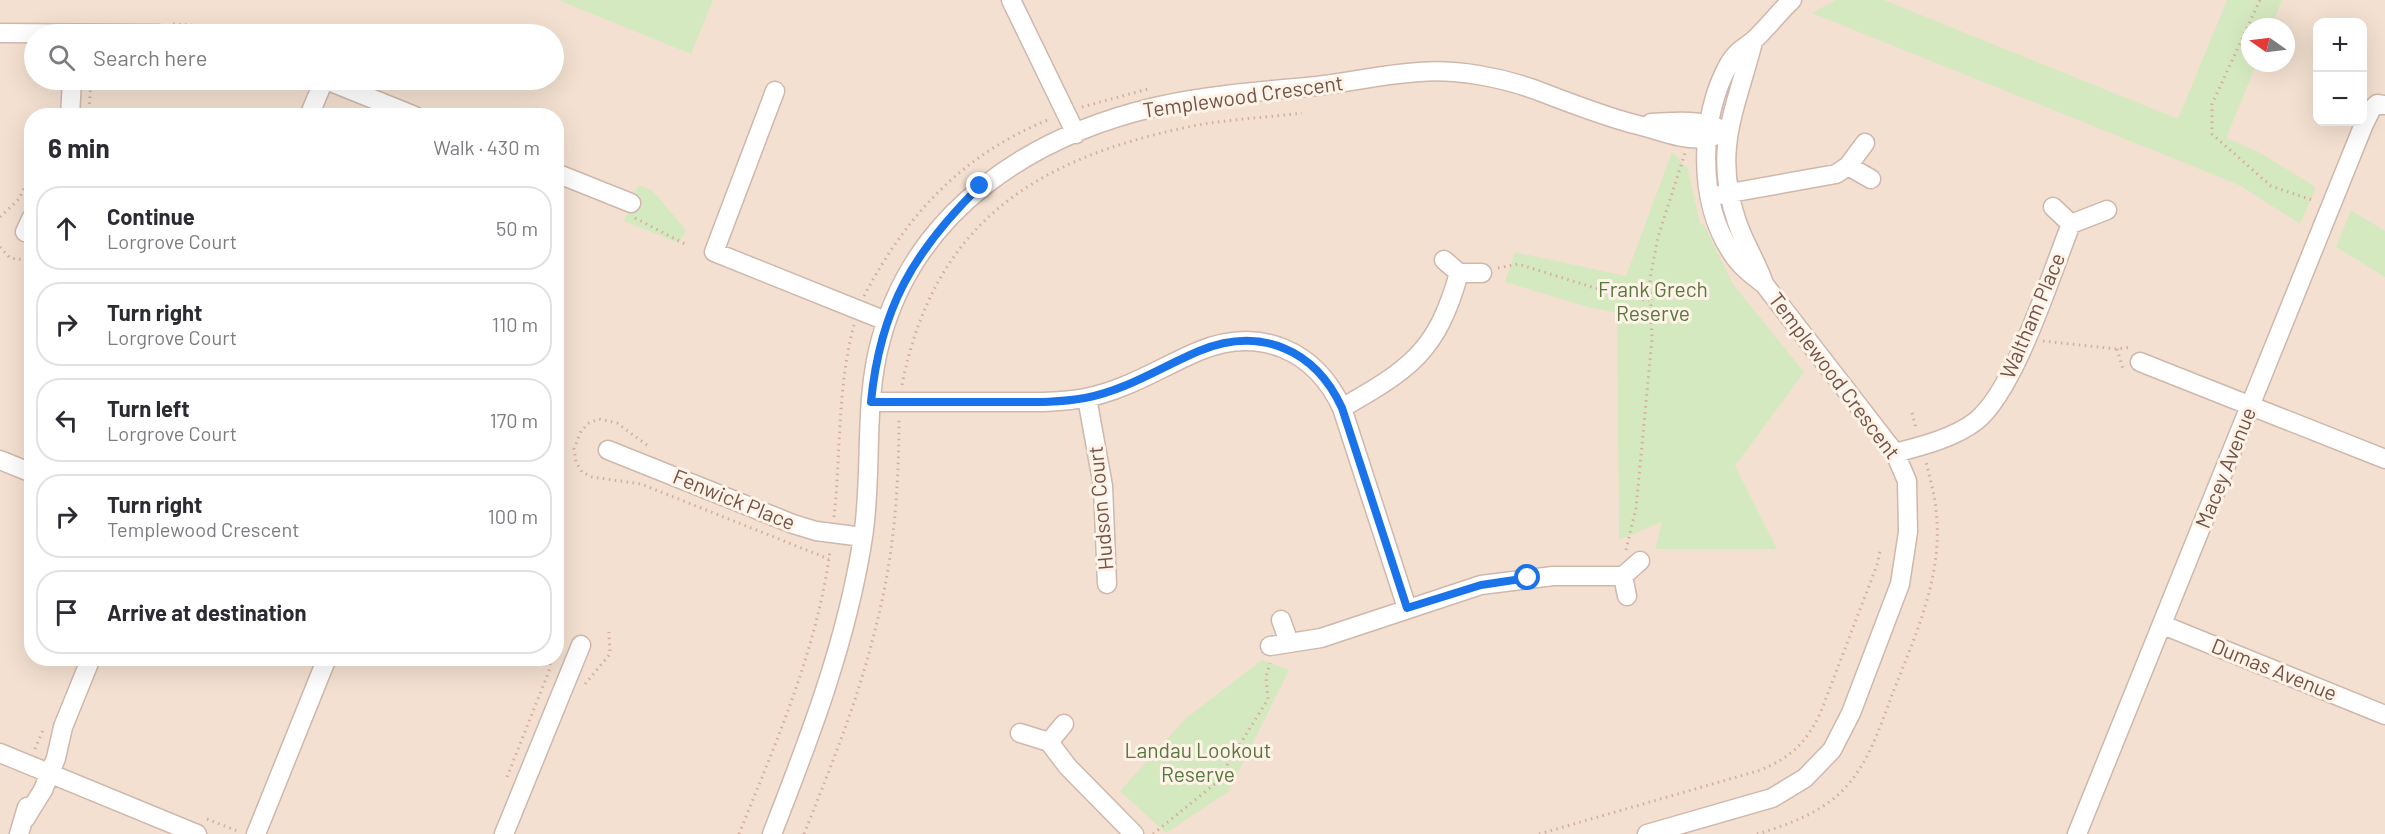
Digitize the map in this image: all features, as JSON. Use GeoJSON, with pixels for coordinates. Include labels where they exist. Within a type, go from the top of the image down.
{"type":"FeatureCollection","features":[{"type":"Feature","properties":{"kind":"street"},"geometry":{"type":"LineString","coordinates":[[1011,0],[1076,134]]}},
{"type":"Feature","properties":{"kind":"street"},"geometry":{"type":"LineString","coordinates":[[1707,131],[1720,82],[1728,65],[1739,49],[1753,42],[1792,0]]}},
{"type":"Feature","properties":{"kind":"street"},"geometry":{"type":"LineString","coordinates":[[0,33],[24,33]]}},
{"type":"Feature","properties":{"kind":"street"},"geometry":{"type":"LineString","coordinates":[[1727,132],[1753,42]]}},
{"type":"Feature","properties":{"kind":"street","name":"Templewood Crescent"},"geometry":{"type":"LineString","coordinates":[[772,834],[832,672],[853,591],[863,537],[871,402],[876,361],[886,321],[924,249],[950,216],[980,186],[1026,155],[1107,121],[1158,106],[1429,71],[1479,76],[1516,84],[1606,118],[1668,134],[1727,132],[1726,156],[1730,193],[1737,224],[1764,284]]}},
{"type":"Feature","properties":{"kind":"street"},"geometry":{"type":"LineString","coordinates":[[70,108],[71,90]]}},
{"type":"Feature","properties":{"kind":"street"},"geometry":{"type":"LineString","coordinates":[[313,108],[321,90]]}},
{"type":"Feature","properties":{"kind":"street"},"geometry":{"type":"LineString","coordinates":[[350,90],[395,108]]}},
{"type":"Feature","properties":{"kind":"street"},"geometry":{"type":"LineString","coordinates":[[775,91],[714,252],[886,321]]}},
{"type":"Feature","properties":{"kind":"street","name":"Macey Avenue"},"geometry":{"type":"LineString","coordinates":[[2078,834],[2364,124],[2381,104]]}},
{"type":"Feature","properties":{"kind":"street","name":"Templewood Crescent"},"geometry":{"type":"LineString","coordinates":[[1647,834],[1772,798],[1805,778],[1832,750],[1851,713],[1900,584],[1908,532],[1907,482],[1896,453],[1764,284],[1740,264],[1731,252],[1719,228],[1711,197],[1707,131]]}},
{"type":"Feature","properties":{"kind":"street"},"geometry":{"type":"LineString","coordinates":[[1711,197],[1836,174],[1848,166],[1865,143]]}},
{"type":"Feature","properties":{"kind":"street"},"geometry":{"type":"LineString","coordinates":[[1848,166],[1871,179]]}},
{"type":"Feature","properties":{"kind":"street"},"geometry":{"type":"LineString","coordinates":[[564,176],[631,204]]}},
{"type":"Feature","properties":{"kind":"street"},"geometry":{"type":"LineString","coordinates":[[2053,207],[2071,224],[2108,210]]}},
{"type":"Feature","properties":{"kind":"street","name":"Waltham Place"},"geometry":{"type":"LineString","coordinates":[[1896,453],[1922,446],[1964,428],[1976,421],[1995,399],[2011,374],[2071,224]]}},
{"type":"Feature","properties":{"kind":"street"},"geometry":{"type":"LineString","coordinates":[[1444,260],[1459,273],[1482,273]]}},
{"type":"Feature","properties":{"kind":"street"},"geometry":{"type":"LineString","coordinates":[[1342,408],[1395,377],[1426,348],[1447,312],[1459,273]]}},
{"type":"Feature","properties":{"kind":"street"},"geometry":{"type":"LineString","coordinates":[[871,402],[1047,402],[1087,398],[1137,381],[1201,350],[1228,343],[1258,342],[1287,348],[1310,362],[1327,380],[1342,408],[1407,608]]}},
{"type":"Feature","properties":{"kind":"street"},"geometry":{"type":"LineString","coordinates":[[2139,362],[2385,459]]}},
{"type":"Feature","properties":{"kind":"street","name":"Hudson Court"},"geometry":{"type":"LineString","coordinates":[[1087,398],[1103,486],[1107,584]]}},
{"type":"Feature","properties":{"kind":"street","name":"Fenwick Place"},"geometry":{"type":"LineString","coordinates":[[608,450],[793,524],[863,537]]}},
{"type":"Feature","properties":{"kind":"street"},"geometry":{"type":"LineString","coordinates":[[0,460],[24,470]]}},
{"type":"Feature","properties":{"kind":"street"},"geometry":{"type":"LineString","coordinates":[[1270,646],[1321,638],[1464,589],[1505,581],[1553,576],[1623,576],[1640,561]]}},
{"type":"Feature","properties":{"kind":"street"},"geometry":{"type":"LineString","coordinates":[[1623,576],[1627,596]]}},
{"type":"Feature","properties":{"kind":"street"},"geometry":{"type":"LineString","coordinates":[[1281,620],[1289,642]]}},
{"type":"Feature","properties":{"kind":"street","name":"Dumas Avenue"},"geometry":{"type":"LineString","coordinates":[[2163,625],[2385,715]]}},
{"type":"Feature","properties":{"kind":"street"},"geometry":{"type":"LineString","coordinates":[[504,834],[581,645]]}},
{"type":"Feature","properties":{"kind":"street"},"geometry":{"type":"LineString","coordinates":[[22,826],[39,768],[63,727],[88,666]]}},
{"type":"Feature","properties":{"kind":"street"},"geometry":{"type":"LineString","coordinates":[[256,834],[324,666]]}},
{"type":"Feature","properties":{"kind":"street"},"geometry":{"type":"LineString","coordinates":[[1049,742],[1064,724]]}},
{"type":"Feature","properties":{"kind":"street"},"geometry":{"type":"LineString","coordinates":[[1020,734],[1049,742],[1123,830]]}},
{"type":"Feature","properties":{"kind":"street"},"geometry":{"type":"LineString","coordinates":[[0,753],[197,833]]}},
{"type":"Feature","properties":{"kind":"path"},"geometry":{"type":"LineString","coordinates":[[2260,0],[2212,104],[2212,134],[2271,186],[2332,205]]}},
{"type":"Feature","properties":{"kind":"path"},"geometry":{"type":"LineString","coordinates":[[739,834],[798,682],[816,620],[832,533],[843,381],[857,311],[879,267],[908,223],[945,183],[1013,137],[1066,113],[1150,89]]}},
{"type":"Feature","properties":{"kind":"path"},"geometry":{"type":"LineString","coordinates":[[1623,576],[1623,560],[1636,508],[1652,339],[1649,302],[1657,244],[1687,144]]}},
{"type":"Feature","properties":{"kind":"path"},"geometry":{"type":"LineString","coordinates":[[0,217],[19,199],[24,188]]}},
{"type":"Feature","properties":{"kind":"path"},"geometry":{"type":"LineString","coordinates":[[0,247],[10,258],[24,260]]}},
{"type":"Feature","properties":{"kind":"path"},"geometry":{"type":"LineString","coordinates":[[1482,273],[1511,263],[1518,264],[1649,302]]}},
{"type":"Feature","properties":{"kind":"path"},"geometry":{"type":"LineString","coordinates":[[902,384],[912,384]]}},
{"type":"Feature","properties":{"kind":"path"},"geometry":{"type":"LineString","coordinates":[[1539,834],[1761,771],[1788,758],[1809,735],[1820,714],[1873,576],[1880,551]]}},
{"type":"Feature","properties":{"kind":"path"},"geometry":{"type":"LineString","coordinates":[[582,689],[610,654],[609,632]]}},
{"type":"Feature","properties":{"kind":"path"},"geometry":{"type":"LineString","coordinates":[[1153,834],[1216,783],[1268,699],[1266,677],[1272,655],[1270,646]]}},
{"type":"Feature","properties":{"kind":"path"},"geometry":{"type":"LineString","coordinates":[[503,785],[550,666]]}},
{"type":"Feature","properties":{"kind":"path"},"geometry":{"type":"LineString","coordinates":[[39,768],[43,729]]}},
{"type":"Feature","properties":{"kind":"shaded area"},"geometry":{"type":"Polygon","coordinates":[[[0,0],[2385,0],[2385,834],[0,834],[0,0]]]}},
{"type":"Feature","properties":{"kind":"green space"},"geometry":{"type":"Polygon","coordinates":[[[558,0],[713,0],[691,54],[558,0]]]}},
{"type":"Feature","properties":{"kind":"green space"},"geometry":{"type":"Polygon","coordinates":[[[1836,0],[1884,0],[2178,119],[2227,0],[2282,0],[2275,18],[2241,18],[2241,72],[2253,72],[2226,138],[2257,151],[2316,187],[2300,224],[2239,185],[1812,13],[1836,0]]]}},
{"type":"Feature","properties":{"kind":"green space","name":"Frank Grech Reserve"},"geometry":{"type":"Polygon","coordinates":[[[1672,152],[1688,169],[1700,224],[1704,225],[1733,284],[1804,372],[1735,466],[1777,549],[1655,549],[1662,522],[1619,540],[1617,313],[1588,307],[1505,282],[1515,252],[1626,276],[1672,152]]]}},
{"type":"Feature","properties":{"kind":"green space"},"geometry":{"type":"Polygon","coordinates":[[[638,185],[652,190],[686,230],[679,243],[624,221],[638,185]]]}},
{"type":"Feature","properties":{"kind":"green space"},"geometry":{"type":"Polygon","coordinates":[[[2351,210],[2385,231],[2385,277],[2336,247],[2351,210]]]}},
{"type":"Feature","properties":{"kind":"green space","name":"Landau Lookout Reserve"},"geometry":{"type":"Polygon","coordinates":[[[1262,660],[1289,670],[1229,791],[1166,833],[1120,791],[1185,719],[1262,660]]]}},
{"type":"Feature","properties":{"kind":"route"},"geometry":{"type":"LineString","coordinates":[[980,186],[943,223],[905,281],[886,321],[880,340],[871,402],[1047,402],[1087,398],[1137,381],[1213,346],[1258,342],[1287,348],[1299,354],[1319,370],[1334,390],[1342,408],[1407,608],[1464,589],[1528,578]]}}]}
